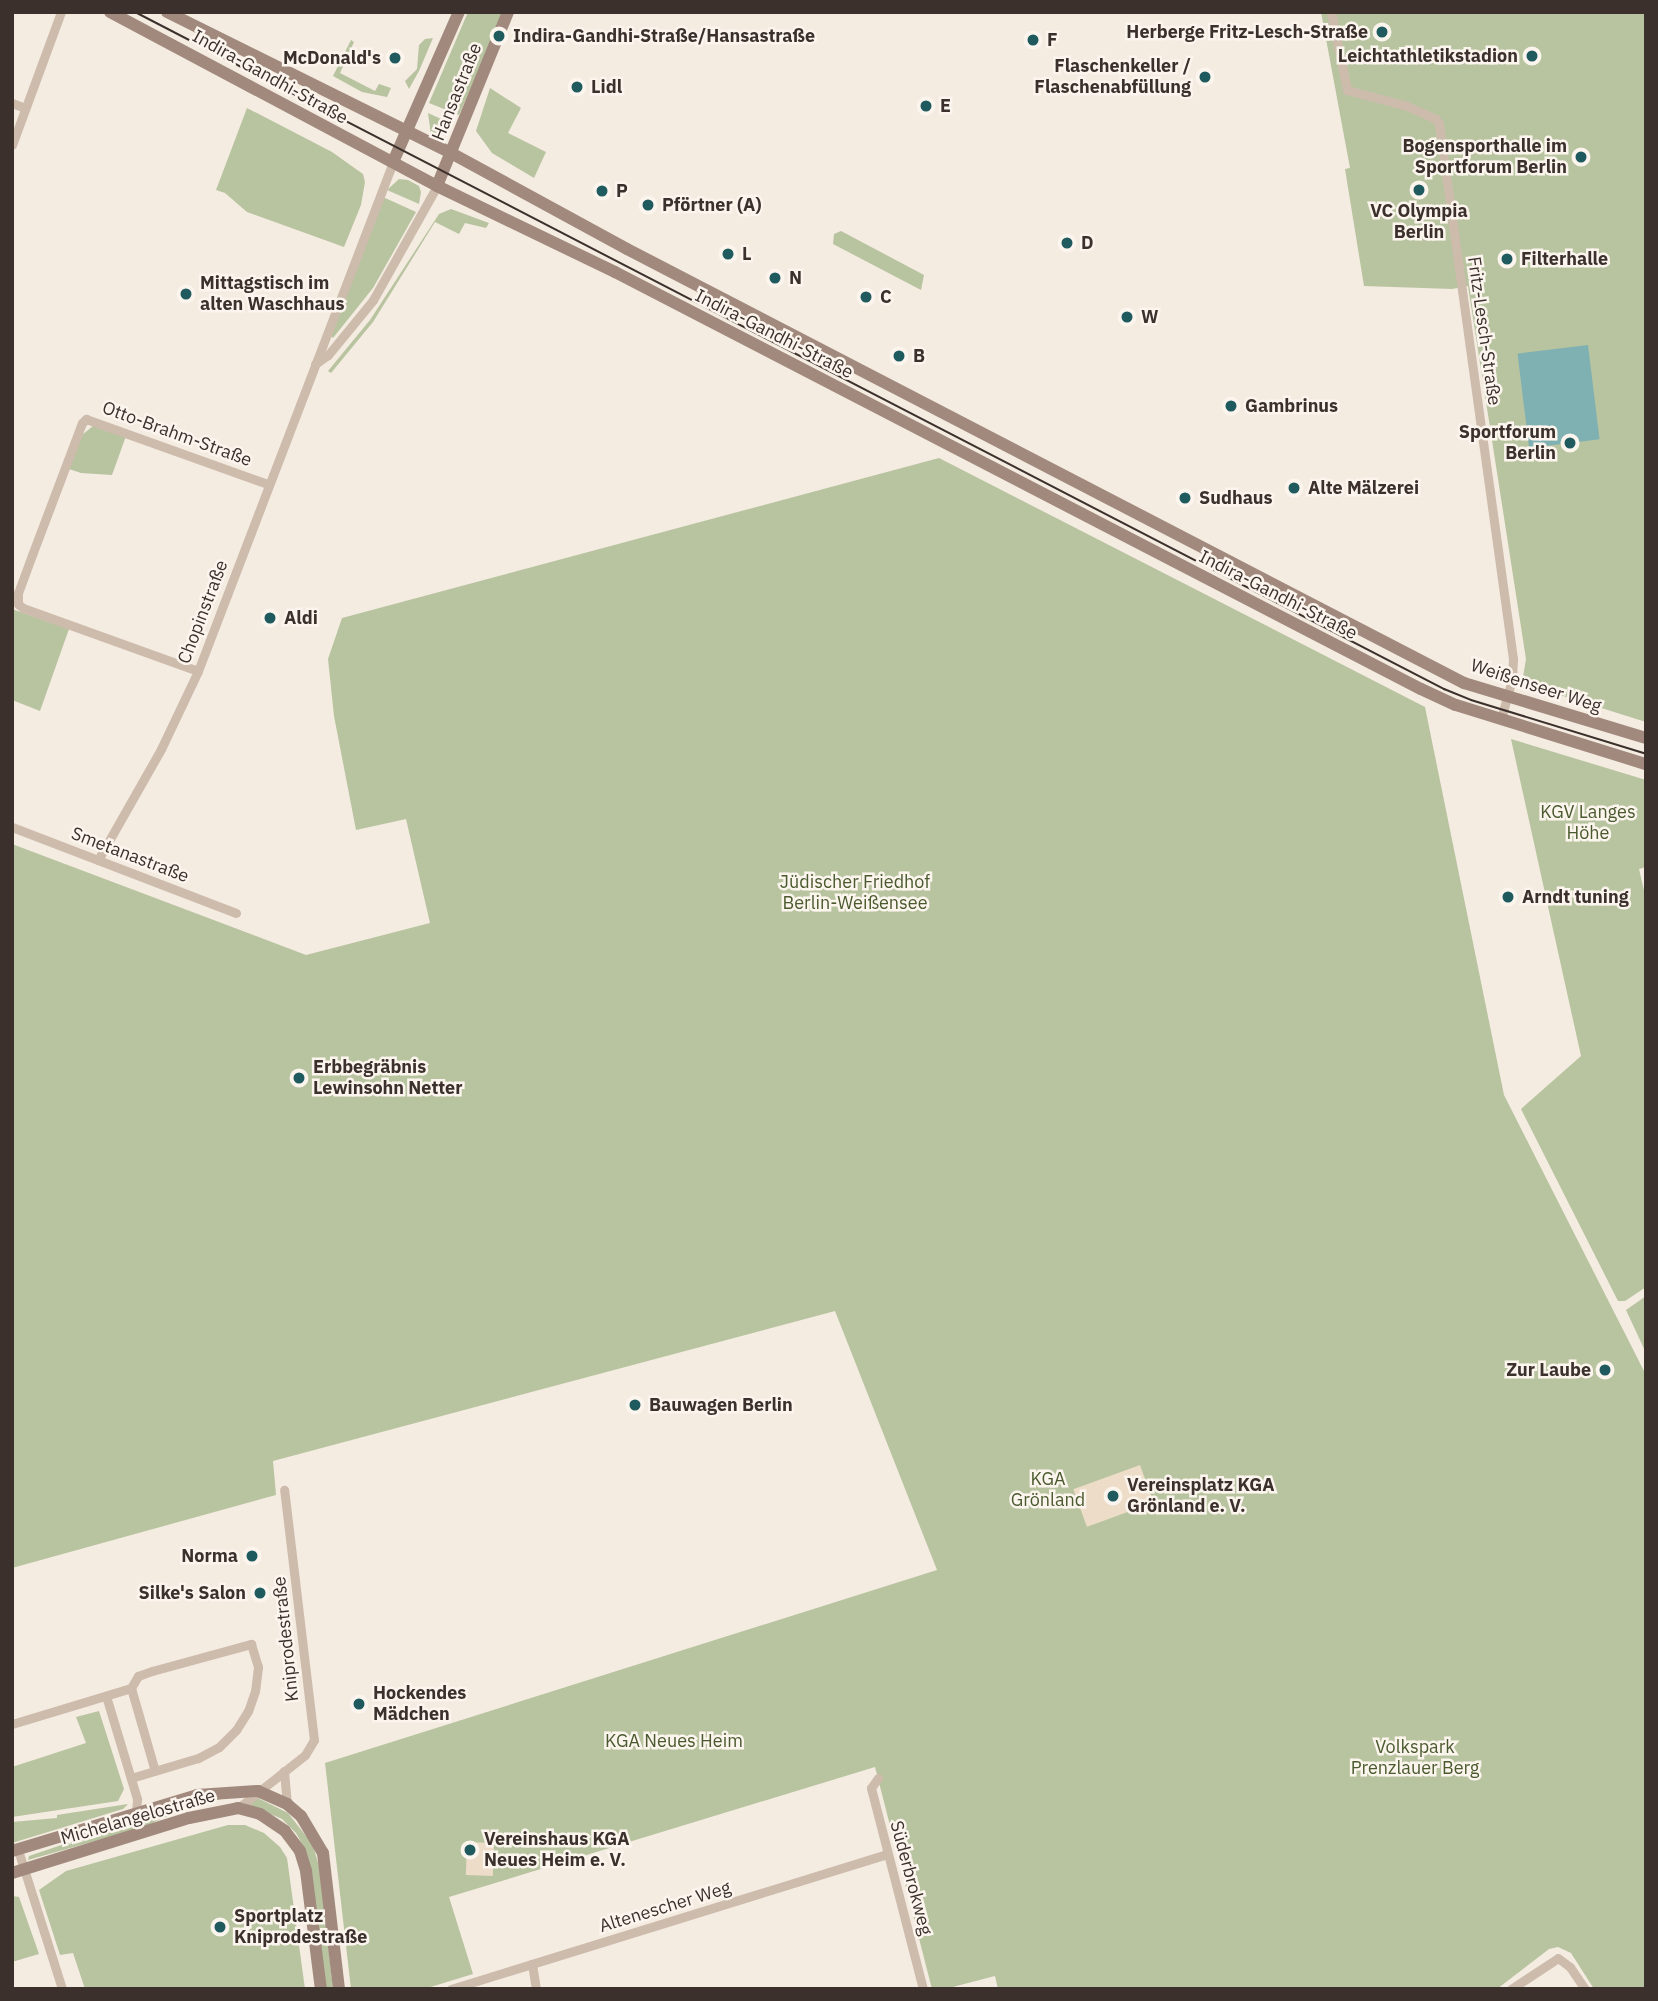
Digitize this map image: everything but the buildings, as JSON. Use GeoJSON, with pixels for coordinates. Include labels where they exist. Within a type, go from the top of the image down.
{"type":"FeatureCollection","features":[{"type":"Feature","properties":{"kind":"main road","name":"Indira-Gandhi-Straße"},"geometry":{"type":"LineString","coordinates":[[110,12],[437,186],[615,272],[1421,689],[1456,705],[1501,719]]}},
{"type":"Feature","properties":{"kind":"main road","name":"Indira-Gandhi-Straße"},"geometry":{"type":"LineString","coordinates":[[167,12],[451,153],[627,249],[1418,659]]}},
{"type":"Feature","properties":{"kind":"main road","name":"Hansastraße"},"geometry":{"type":"LineString","coordinates":[[393,162],[459,12]]}},
{"type":"Feature","properties":{"kind":"main road","name":"Hansastraße"},"geometry":{"type":"LineString","coordinates":[[437,186],[508,12]]}},
{"type":"Feature","properties":{"kind":"main road"},"geometry":{"type":"LineString","coordinates":[[615,272],[627,249]]}},
{"type":"Feature","properties":{"kind":"main road","name":"Weißenseer Weg"},"geometry":{"type":"LineString","coordinates":[[1418,659],[1464,683],[1646,738]]}},
{"type":"Feature","properties":{"kind":"main road"},"geometry":{"type":"LineString","coordinates":[[1501,719],[1646,764]]}},
{"type":"Feature","properties":{"kind":"main road"},"geometry":{"type":"LineString","coordinates":[[258,1791],[287,1804],[301,1816],[323,1853],[339,1989]]}},
{"type":"Feature","properties":{"kind":"main road","name":"Michelangelostraße"},"geometry":{"type":"LineString","coordinates":[[15,1850],[197,1795],[258,1791]]}},
{"type":"Feature","properties":{"kind":"main road","name":"Michelangelostraße"},"geometry":{"type":"LineString","coordinates":[[18,1871],[189,1818],[238,1808],[274,1821],[294,1842],[304,1861],[321,1989]]}},
{"type":"Feature","properties":{"kind":"street"},"geometry":{"type":"LineString","coordinates":[[12,145],[61,12]]}},
{"type":"Feature","properties":{"kind":"street","name":"Fritz-Lesch-Straße"},"geometry":{"type":"LineString","coordinates":[[1331,12],[1347,90],[1407,106],[1436,119],[1439,124],[1513,659],[1501,719]]}},
{"type":"Feature","properties":{"kind":"street"},"geometry":{"type":"LineString","coordinates":[[12,103],[26,108]]}},
{"type":"Feature","properties":{"kind":"street","name":"Chopinstraße"},"geometry":{"type":"LineString","coordinates":[[98,860],[161,749],[198,671],[337,302],[393,162]]}},
{"type":"Feature","properties":{"kind":"street","name":"Chopinstraße"},"geometry":{"type":"LineString","coordinates":[[314,365],[328,355],[373,300],[437,186]]}},
{"type":"Feature","properties":{"kind":"street","name":"Otto-Brahm-Straße"},"geometry":{"type":"LineString","coordinates":[[198,671],[23,608],[18,604],[18,593],[27,568],[82,423],[86,419],[268,484]]}},
{"type":"Feature","properties":{"kind":"street","name":"Smetanastraße"},"geometry":{"type":"LineString","coordinates":[[12,827],[236,913]]}},
{"type":"Feature","properties":{"kind":"street","name":"Kniprodestraße"},"geometry":{"type":"LineString","coordinates":[[238,1808],[305,1755],[314,1740],[284,1490]]}},
{"type":"Feature","properties":{"kind":"street"},"geometry":{"type":"LineString","coordinates":[[12,1724],[131,1688],[138,1676],[152,1671],[251,1644],[258,1667],[255,1691],[240,1725],[208,1753],[131,1777]]}},
{"type":"Feature","properties":{"kind":"street"},"geometry":{"type":"LineString","coordinates":[[131,1688],[155,1771]]}},
{"type":"Feature","properties":{"kind":"street","name":"Michelangelostraße"},"geometry":{"type":"LineString","coordinates":[[106,1696],[137,1799],[136,1813]]}},
{"type":"Feature","properties":{"kind":"street"},"geometry":{"type":"LineString","coordinates":[[284,1771],[287,1804]]}},
{"type":"Feature","properties":{"kind":"street","name":"Süderbrokweg"},"geometry":{"type":"LineString","coordinates":[[878,1778],[871,1788],[923,1989]]}},
{"type":"Feature","properties":{"kind":"street"},"geometry":{"type":"LineString","coordinates":[[15,1850],[18,1871],[62,1989]]}},
{"type":"Feature","properties":{"kind":"street","name":"Altenescher Weg"},"geometry":{"type":"LineString","coordinates":[[451,1989],[888,1854]]}},
{"type":"Feature","properties":{"kind":"street"},"geometry":{"type":"LineString","coordinates":[[1511,1989],[1558,1958],[1570,1967],[1585,1989]]}},
{"type":"Feature","properties":{"kind":"street"},"geometry":{"type":"LineString","coordinates":[[532,1965],[536,1989]]}},
{"type":"Feature","properties":{"kind":"green space"},"geometry":{"type":"Polygon","coordinates":[[[468,12],[504,12],[459,115],[429,103],[468,12]]]}},
{"type":"Feature","properties":{"kind":"green space","name":"Sportforum Berlin"},"geometry":{"type":"Polygon","coordinates":[[[1321,12],[1646,12],[1646,722],[1522,683],[1526,659],[1468,286],[1452,289],[1364,286],[1345,169],[1350,168],[1321,12]]]}},
{"type":"Feature","properties":{"kind":"green space"},"geometry":{"type":"Polygon","coordinates":[[[433,38],[409,89],[405,81],[417,69],[419,45],[425,39],[433,38]]]}},
{"type":"Feature","properties":{"kind":"green space"},"geometry":{"type":"Polygon","coordinates":[[[351,40],[354,42],[340,73],[375,91],[379,84],[391,88],[387,97],[362,92],[333,76],[351,40]]]}},
{"type":"Feature","properties":{"kind":"green space"},"geometry":{"type":"Polygon","coordinates":[[[490,88],[521,108],[508,133],[546,152],[534,178],[492,153],[476,131],[490,88]]]}},
{"type":"Feature","properties":{"kind":"green space"},"geometry":{"type":"Polygon","coordinates":[[[247,108],[332,152],[363,174],[365,182],[361,205],[344,247],[247,212],[225,193],[216,190],[247,108]]]}},
{"type":"Feature","properties":{"kind":"green space"},"geometry":{"type":"Polygon","coordinates":[[[428,113],[452,124],[440,134],[431,135],[428,113]]]}},
{"type":"Feature","properties":{"kind":"green space"},"geometry":{"type":"Polygon","coordinates":[[[399,179],[419,186],[419,204],[387,190],[399,179]]]}},
{"type":"Feature","properties":{"kind":"green space"},"geometry":{"type":"Polygon","coordinates":[[[383,197],[416,212],[373,288],[333,338],[330,335],[383,197]]]}},
{"type":"Feature","properties":{"kind":"green space"},"geometry":{"type":"Polygon","coordinates":[[[451,209],[489,223],[486,228],[465,223],[459,234],[435,222],[373,322],[331,373],[328,371],[370,320],[439,214],[451,209]]]}},
{"type":"Feature","properties":{"kind":"green space"},"geometry":{"type":"Polygon","coordinates":[[[841,231],[924,275],[921,290],[833,244],[834,234],[841,231]]]}},
{"type":"Feature","properties":{"kind":"green space"},"geometry":{"type":"Polygon","coordinates":[[[93,426],[126,436],[112,475],[81,473],[69,469],[82,435],[93,426]]]}},
{"type":"Feature","properties":{"kind":"green space"},"geometry":{"type":"Polygon","coordinates":[[[939,458],[1425,707],[1504,1095],[1646,1375],[1646,1989],[1594,1989],[1571,1953],[1558,1947],[1549,1949],[1497,1989],[998,1989],[995,1976],[945,1989],[932,1989],[875,1767],[449,1897],[473,1974],[424,1989],[351,1989],[325,1763],[937,1570],[835,1311],[273,1461],[276,1495],[12,1568],[12,844],[306,955],[430,923],[406,819],[356,830],[334,716],[328,659],[342,618],[939,458]]]}},
{"type":"Feature","properties":{"kind":"green space"},"geometry":{"type":"Polygon","coordinates":[[[12,609],[69,629],[40,711],[12,700],[12,609]]]}},
{"type":"Feature","properties":{"kind":"green space","name":"KGV Langes Höhe"},"geometry":{"type":"Polygon","coordinates":[[[1511,739],[1646,780],[1646,867],[1639,869],[1646,899],[1646,1287],[1625,1301],[1618,1301],[1521,1109],[1581,1056],[1511,739]]]}},
{"type":"Feature","properties":{"kind":"green space"},"geometry":{"type":"Polygon","coordinates":[[[1646,1296],[1646,1353],[1626,1310],[1646,1296]]]}},
{"type":"Feature","properties":{"kind":"green space"},"geometry":{"type":"Polygon","coordinates":[[[99,1711],[124,1789],[118,1801],[12,1817],[12,1767],[86,1743],[76,1717],[99,1711]]]}},
{"type":"Feature","properties":{"kind":"green space"},"geometry":{"type":"Polygon","coordinates":[[[258,1798],[288,1813],[313,1845],[320,1870],[333,1989],[325,1989],[305,1849],[296,1833],[282,1819],[247,1802],[258,1798]]]}},
{"type":"Feature","properties":{"kind":"green space"},"geometry":{"type":"Polygon","coordinates":[[[206,1799],[221,1799],[178,1811],[144,1827],[141,1819],[206,1799]]]}},
{"type":"Feature","properties":{"kind":"green space"},"geometry":{"type":"Polygon","coordinates":[[[128,1804],[123,1809],[12,1843],[12,1822],[57,1818],[57,1815],[128,1804]]]}},
{"type":"Feature","properties":{"kind":"green space"},"geometry":{"type":"Polygon","coordinates":[[[132,1821],[134,1830],[28,1860],[29,1856],[132,1821]]]}},
{"type":"Feature","properties":{"kind":"green space"},"geometry":{"type":"Polygon","coordinates":[[[228,1825],[245,1825],[264,1833],[280,1847],[287,1858],[305,1989],[85,1989],[73,1953],[60,1955],[39,1890],[66,1871],[228,1825]]]}},
{"type":"Feature","properties":{"kind":"green space"},"geometry":{"type":"Polygon","coordinates":[[[12,1896],[19,1897],[39,1954],[12,1962],[12,1896]]]}},
{"type":"Feature","properties":{"kind":"shaded area","name":"Vereinsplatz KGA Grönland e. V."},"geometry":{"type":"Polygon","coordinates":[[[1140,1465],[1154,1503],[1087,1527],[1073,1489],[1140,1465]]]}},
{"type":"Feature","properties":{"kind":"shaded area"},"geometry":{"type":"Polygon","coordinates":[[[467,1842],[494,1843],[493,1876],[466,1875],[467,1842]]]}},
{"type":"Feature","properties":{"kind":"water"},"geometry":{"type":"Polygon","coordinates":[[[1588,345],[1600,439],[1529,448],[1518,354],[1588,345]]]}},
{"type":"Feature","properties":{"kind":"tram line"},"geometry":{"type":"LineString","coordinates":[[135,12],[1444,689],[1471,700],[1646,754]]}},
{"type":"Feature","properties":{"kind":"place","name":"Herberge Fritz-Lesch-Straße"},"geometry":{"type":"Point","coordinates":[1382,32]}},
{"type":"Feature","properties":{"kind":"place","name":"Indira-Gandhi-Straße/Hansastraße"},"geometry":{"type":"Point","coordinates":[499,36]}},
{"type":"Feature","properties":{"kind":"place","name":"F"},"geometry":{"type":"Point","coordinates":[1033,40]}},
{"type":"Feature","properties":{"kind":"place","name":"Leichtathletikstadion"},"geometry":{"type":"Point","coordinates":[1532,56]}},
{"type":"Feature","properties":{"kind":"place","name":"McDonald's"},"geometry":{"type":"Point","coordinates":[395,58]}},
{"type":"Feature","properties":{"kind":"place","name":"Flaschenkeller / Flaschenabfüllung"},"geometry":{"type":"Point","coordinates":[1205,77]}},
{"type":"Feature","properties":{"kind":"place","name":"Lidl"},"geometry":{"type":"Point","coordinates":[577,87]}},
{"type":"Feature","properties":{"kind":"place","name":"E"},"geometry":{"type":"Point","coordinates":[926,106]}},
{"type":"Feature","properties":{"kind":"place","name":"Bogensporthalle im Sportforum Berlin"},"geometry":{"type":"Point","coordinates":[1581,157]}},
{"type":"Feature","properties":{"kind":"place","name":"VC Olympia Berlin"},"geometry":{"type":"Point","coordinates":[1419,190]}},
{"type":"Feature","properties":{"kind":"place","name":"P"},"geometry":{"type":"Point","coordinates":[602,191]}},
{"type":"Feature","properties":{"kind":"place","name":"Pförtner (A)"},"geometry":{"type":"Point","coordinates":[648,205]}},
{"type":"Feature","properties":{"kind":"place","name":"D"},"geometry":{"type":"Point","coordinates":[1067,243]}},
{"type":"Feature","properties":{"kind":"place","name":"L"},"geometry":{"type":"Point","coordinates":[728,254]}},
{"type":"Feature","properties":{"kind":"place","name":"Filterhalle"},"geometry":{"type":"Point","coordinates":[1507,259]}},
{"type":"Feature","properties":{"kind":"place","name":"N"},"geometry":{"type":"Point","coordinates":[775,278]}},
{"type":"Feature","properties":{"kind":"place","name":"Mittagstisch im alten Waschhaus"},"geometry":{"type":"Point","coordinates":[186,294]}},
{"type":"Feature","properties":{"kind":"place","name":"C"},"geometry":{"type":"Point","coordinates":[866,297]}},
{"type":"Feature","properties":{"kind":"place","name":"W"},"geometry":{"type":"Point","coordinates":[1127,317]}},
{"type":"Feature","properties":{"kind":"place","name":"B"},"geometry":{"type":"Point","coordinates":[899,356]}},
{"type":"Feature","properties":{"kind":"place","name":"Gambrinus"},"geometry":{"type":"Point","coordinates":[1231,406]}},
{"type":"Feature","properties":{"kind":"place","name":"Sportforum Berlin"},"geometry":{"type":"Point","coordinates":[1570,443]}},
{"type":"Feature","properties":{"kind":"place","name":"Alte Mälzerei"},"geometry":{"type":"Point","coordinates":[1294,488]}},
{"type":"Feature","properties":{"kind":"place","name":"Sudhaus"},"geometry":{"type":"Point","coordinates":[1185,498]}},
{"type":"Feature","properties":{"kind":"place","name":"Aldi"},"geometry":{"type":"Point","coordinates":[270,618]}},
{"type":"Feature","properties":{"kind":"place","name":"Arndt tuning"},"geometry":{"type":"Point","coordinates":[1508,897]}},
{"type":"Feature","properties":{"kind":"place","name":"Erbbegräbnis Lewinsohn Netter"},"geometry":{"type":"Point","coordinates":[299,1078]}},
{"type":"Feature","properties":{"kind":"place","name":"Zur Laube"},"geometry":{"type":"Point","coordinates":[1605,1370]}},
{"type":"Feature","properties":{"kind":"place","name":"Bauwagen Berlin"},"geometry":{"type":"Point","coordinates":[635,1405]}},
{"type":"Feature","properties":{"kind":"place","name":"Vereinsplatz KGA Grönland e. V."},"geometry":{"type":"Point","coordinates":[1113,1496]}},
{"type":"Feature","properties":{"kind":"place","name":"Norma"},"geometry":{"type":"Point","coordinates":[252,1556]}},
{"type":"Feature","properties":{"kind":"place","name":"Silke's Salon"},"geometry":{"type":"Point","coordinates":[260,1593]}},
{"type":"Feature","properties":{"kind":"place","name":"Hockendes Mädchen"},"geometry":{"type":"Point","coordinates":[359,1704]}},
{"type":"Feature","properties":{"kind":"place","name":"Vereinshaus KGA Neues Heim e. V."},"geometry":{"type":"Point","coordinates":[470,1850]}},
{"type":"Feature","properties":{"kind":"place","name":"Sportplatz Kniprodestraße"},"geometry":{"type":"Point","coordinates":[220,1927]}},
{"type":"Feature","properties":{"kind":"park label","name":"Jüdischer Friedhof Berlin-Weißensee"},"geometry":{"type":"Point","coordinates":[855,893]}},
{"type":"Feature","properties":{"kind":"park label","name":"KGA Grönland"},"geometry":{"type":"Point","coordinates":[1048,1490]}},
{"type":"Feature","properties":{"kind":"park label","name":"KGA Neues Heim"},"geometry":{"type":"Point","coordinates":[674,1741]}},
{"type":"Feature","properties":{"kind":"park label","name":"Volkspark Prenzlauer Berg"},"geometry":{"type":"Point","coordinates":[1415,1758]}}]}
